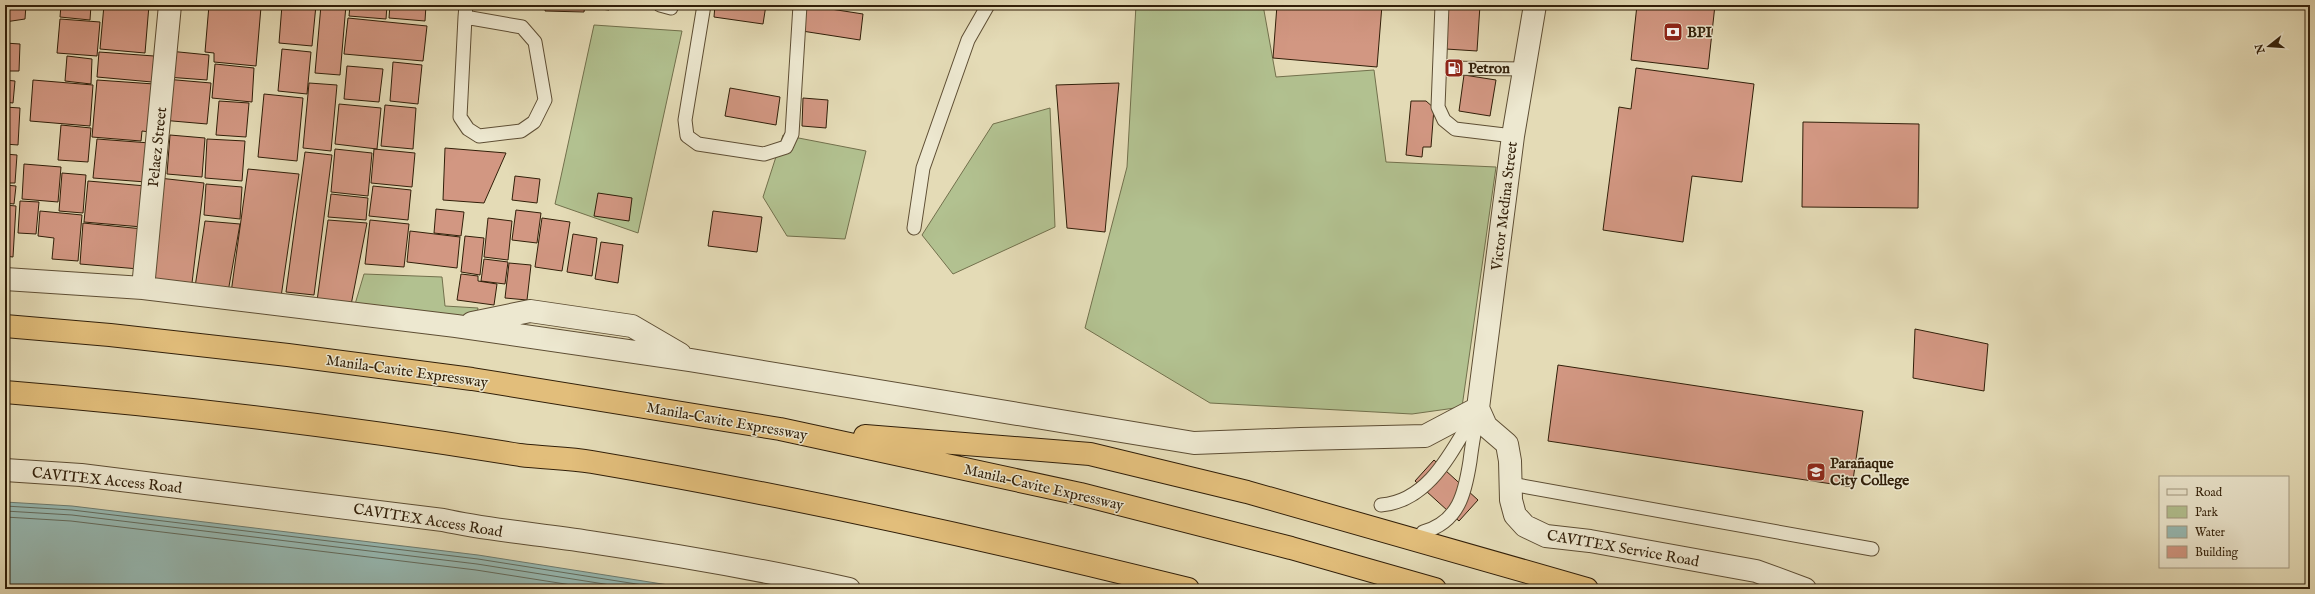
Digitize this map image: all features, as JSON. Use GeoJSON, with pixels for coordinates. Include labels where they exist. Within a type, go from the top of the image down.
{"type":"FeatureCollection","features":[{"type":"Feature","properties":{"kind":"highway","name":"Manila–Cavite Expressway"},"geometry":{"type":"LineString","coordinates":[[5,326],[218,348],[472,379],[780,429],[1080,494],[1291,548],[1435,589]]}},
{"type":"Feature","properties":{"kind":"highway"},"geometry":{"type":"LineString","coordinates":[[5,392],[108,400],[249,416],[454,443],[523,455],[588,462],[766,494],[1055,556],[1188,589]]}},
{"type":"Feature","properties":{"kind":"highway"},"geometry":{"type":"LineString","coordinates":[[780,429],[1090,454],[1247,492],[1587,589]]}},
{"type":"Feature","properties":{"kind":"street","name":"Pelaez Street"},"geometry":{"type":"LineString","coordinates":[[143,288],[170,5]]}},
{"type":"Feature","properties":{"kind":"street","name":"Victor Medina Street"},"geometry":{"type":"LineString","coordinates":[[1478,408],[1513,136],[1535,5]]}},
{"type":"Feature","properties":{"kind":"street"},"geometry":{"type":"LineString","coordinates":[[5,279],[143,288],[456,326],[530,311],[543,312],[632,326],[690,360],[1194,444],[1300,439],[1425,436],[1478,408]]}},
{"type":"Feature","properties":{"kind":"street","name":"CAVITEX Service Road"},"geometry":{"type":"LineString","coordinates":[[1478,408],[1486,426],[1507,444],[1511,500],[1515,515],[1525,526],[1546,536],[1590,541],[1756,571],[1805,589]]}},
{"type":"Feature","properties":{"kind":"street","name":"CAVITEX Access Road"},"geometry":{"type":"LineString","coordinates":[[5,470],[81,475],[443,520],[490,530],[592,542],[785,575],[849,589]]}},
{"type":"Feature","properties":{"kind":"lane"},"geometry":{"type":"LineString","coordinates":[[704,5],[685,120],[687,136],[698,144],[764,154],[786,147],[792,134],[800,5]]}},
{"type":"Feature","properties":{"kind":"lane"},"geometry":{"type":"LineString","coordinates":[[914,228],[923,168],[968,40],[988,5]]}},
{"type":"Feature","properties":{"kind":"lane"},"geometry":{"type":"LineString","coordinates":[[1442,5],[1438,107],[1444,120],[1455,129],[1513,136]]}},
{"type":"Feature","properties":{"kind":"lane"},"geometry":{"type":"LineString","coordinates":[[466,11],[522,27],[534,42],[545,100],[534,122],[521,131],[479,136],[468,129],[460,117],[466,11]]}},
{"type":"Feature","properties":{"kind":"lane"},"geometry":{"type":"LineString","coordinates":[[1440,68],[1525,69]]}},
{"type":"Feature","properties":{"kind":"lane"},"geometry":{"type":"LineString","coordinates":[[1381,505],[1405,500],[1429,482],[1478,408]]}},
{"type":"Feature","properties":{"kind":"lane"},"geometry":{"type":"LineString","coordinates":[[1423,532],[1443,524],[1450,518],[1461,499],[1467,484],[1478,408]]}},
{"type":"Feature","properties":{"kind":"lane"},"geometry":{"type":"LineString","coordinates":[[1511,484],[1872,549]]}},
{"type":"Feature","properties":{"kind":"green space"},"geometry":{"type":"Polygon","coordinates":[[[1136,5],[1263,5],[1276,77],[1374,70],[1386,162],[1496,167],[1462,407],[1412,414],[1210,403],[1085,328],[1127,167],[1136,5]]]}},
{"type":"Feature","properties":{"kind":"green space"},"geometry":{"type":"Polygon","coordinates":[[[594,25],[682,31],[638,233],[555,204],[594,25]]]}},
{"type":"Feature","properties":{"kind":"green space"},"geometry":{"type":"Polygon","coordinates":[[[1050,108],[1055,227],[953,274],[922,235],[993,124],[1050,108]]]}},
{"type":"Feature","properties":{"kind":"green space"},"geometry":{"type":"Polygon","coordinates":[[[783,135],[866,151],[845,239],[787,236],[763,197],[783,135]]]}},
{"type":"Feature","properties":{"kind":"green space"},"geometry":{"type":"Polygon","coordinates":[[[364,274],[442,277],[445,306],[478,308],[476,319],[353,311],[364,274]]]}},
{"type":"Feature","properties":{"kind":"water"},"geometry":{"type":"Polygon","coordinates":[[[5,502],[72,506],[478,555],[694,589],[5,589],[5,502]]]}},
{"type":"Feature","properties":{"kind":"building"},"geometry":{"type":"Polygon","coordinates":[[[5,5],[26,5],[25,19],[5,22],[5,5]]]}},
{"type":"Feature","properties":{"kind":"building"},"geometry":{"type":"Polygon","coordinates":[[[61,5],[91,5],[90,20],[60,17],[61,5]]]}},
{"type":"Feature","properties":{"kind":"building"},"geometry":{"type":"Polygon","coordinates":[[[104,5],[149,5],[145,53],[100,49],[104,5]]]}},
{"type":"Feature","properties":{"kind":"building"},"geometry":{"type":"Polygon","coordinates":[[[209,5],[261,7],[256,66],[214,62],[214,53],[205,52],[209,5]]]}},
{"type":"Feature","properties":{"kind":"building"},"geometry":{"type":"Polygon","coordinates":[[[282,5],[316,5],[312,46],[279,43],[282,5]]]}},
{"type":"Feature","properties":{"kind":"building"},"geometry":{"type":"Polygon","coordinates":[[[321,5],[346,5],[340,75],[315,73],[321,5]]]}},
{"type":"Feature","properties":{"kind":"building"},"geometry":{"type":"Polygon","coordinates":[[[350,5],[387,5],[386,19],[349,16],[350,5]]]}},
{"type":"Feature","properties":{"kind":"building"},"geometry":{"type":"Polygon","coordinates":[[[390,5],[426,5],[425,21],[389,18],[390,5]]]}},
{"type":"Feature","properties":{"kind":"building"},"geometry":{"type":"Polygon","coordinates":[[[546,5],[585,5],[584,12],[545,11],[546,5]]]}},
{"type":"Feature","properties":{"kind":"building"},"geometry":{"type":"Polygon","coordinates":[[[592,5],[609,5],[609,10],[592,8],[592,5]]]}},
{"type":"Feature","properties":{"kind":"building"},"geometry":{"type":"Polygon","coordinates":[[[715,5],[766,5],[763,24],[714,17],[715,5]]]}},
{"type":"Feature","properties":{"kind":"building"},"geometry":{"type":"Polygon","coordinates":[[[805,5],[863,14],[860,40],[802,31],[805,5]]]}},
{"type":"Feature","properties":{"kind":"building"},"geometry":{"type":"Polygon","coordinates":[[[1277,5],[1382,5],[1377,67],[1273,58],[1277,5]]]}},
{"type":"Feature","properties":{"kind":"building"},"geometry":{"type":"Polygon","coordinates":[[[1448,5],[1480,5],[1477,51],[1446,49],[1448,5]]]}},
{"type":"Feature","properties":{"kind":"building","name":"BPI"},"geometry":{"type":"Polygon","coordinates":[[[1637,5],[1715,5],[1708,69],[1631,60],[1637,5]]]}},
{"type":"Feature","properties":{"kind":"building"},"geometry":{"type":"Polygon","coordinates":[[[348,18],[427,26],[423,61],[344,54],[348,18]]]}},
{"type":"Feature","properties":{"kind":"building"},"geometry":{"type":"Polygon","coordinates":[[[60,19],[100,22],[97,56],[57,53],[60,19]]]}},
{"type":"Feature","properties":{"kind":"building"},"geometry":{"type":"Polygon","coordinates":[[[5,43],[20,44],[19,71],[5,71],[5,43]]]}},
{"type":"Feature","properties":{"kind":"building"},"geometry":{"type":"Polygon","coordinates":[[[282,49],[311,52],[307,94],[278,91],[282,49]]]}},
{"type":"Feature","properties":{"kind":"building"},"geometry":{"type":"Polygon","coordinates":[[[169,51],[209,55],[207,80],[167,77],[169,51]]]}},
{"type":"Feature","properties":{"kind":"building"},"geometry":{"type":"Polygon","coordinates":[[[99,52],[154,56],[152,82],[97,77],[99,52]]]}},
{"type":"Feature","properties":{"kind":"building"},"geometry":{"type":"Polygon","coordinates":[[[67,56],[92,59],[91,84],[65,81],[67,56]]]}},
{"type":"Feature","properties":{"kind":"building"},"geometry":{"type":"Polygon","coordinates":[[[393,62],[422,65],[418,104],[390,101],[393,62]]]}},
{"type":"Feature","properties":{"kind":"building"},"geometry":{"type":"Polygon","coordinates":[[[215,64],[254,68],[252,102],[212,98],[215,64]]]}},
{"type":"Feature","properties":{"kind":"building"},"geometry":{"type":"Polygon","coordinates":[[[347,66],[383,69],[379,102],[344,99],[347,66]]]}},
{"type":"Feature","properties":{"kind":"building"},"geometry":{"type":"Polygon","coordinates":[[[1636,68],[1754,84],[1742,182],[1692,176],[1683,242],[1603,230],[1619,107],[1631,109],[1636,68]]]}},
{"type":"Feature","properties":{"kind":"building"},"geometry":{"type":"Polygon","coordinates":[[[1464,75],[1496,80],[1490,116],[1459,111],[1464,75]]]}},
{"type":"Feature","properties":{"kind":"building"},"geometry":{"type":"Polygon","coordinates":[[[165,79],[211,83],[207,124],[161,120],[165,79]]]}},
{"type":"Feature","properties":{"kind":"building"},"geometry":{"type":"Polygon","coordinates":[[[5,80],[15,81],[13,103],[5,102],[5,80]]]}},
{"type":"Feature","properties":{"kind":"building"},"geometry":{"type":"Polygon","coordinates":[[[33,80],[93,85],[90,126],[30,121],[33,80]]]}},
{"type":"Feature","properties":{"kind":"building"},"geometry":{"type":"Polygon","coordinates":[[[97,80],[154,84],[150,132],[142,131],[141,141],[92,137],[97,80]]]}},
{"type":"Feature","properties":{"kind":"building"},"geometry":{"type":"Polygon","coordinates":[[[309,83],[337,85],[331,151],[303,148],[309,83]]]}},
{"type":"Feature","properties":{"kind":"building"},"geometry":{"type":"Polygon","coordinates":[[[1119,83],[1105,232],[1067,228],[1056,85],[1119,83]]]}},
{"type":"Feature","properties":{"kind":"building"},"geometry":{"type":"Polygon","coordinates":[[[730,88],[780,97],[776,125],[725,116],[730,88]]]}},
{"type":"Feature","properties":{"kind":"building"},"geometry":{"type":"Polygon","coordinates":[[[264,94],[303,98],[297,161],[258,157],[264,94]]]}},
{"type":"Feature","properties":{"kind":"building"},"geometry":{"type":"Polygon","coordinates":[[[803,98],[828,100],[826,128],[802,126],[803,98]]]}},
{"type":"Feature","properties":{"kind":"building"},"geometry":{"type":"Polygon","coordinates":[[[219,101],[249,103],[246,137],[216,135],[219,101]]]}},
{"type":"Feature","properties":{"kind":"building"},"geometry":{"type":"Polygon","coordinates":[[[1411,101],[1426,101],[1434,108],[1431,147],[1423,147],[1422,157],[1406,155],[1411,101]]]}},
{"type":"Feature","properties":{"kind":"building"},"geometry":{"type":"Polygon","coordinates":[[[339,104],[381,108],[377,149],[335,144],[339,104]]]}},
{"type":"Feature","properties":{"kind":"building"},"geometry":{"type":"Polygon","coordinates":[[[385,105],[416,108],[413,149],[381,146],[385,105]]]}},
{"type":"Feature","properties":{"kind":"building"},"geometry":{"type":"Polygon","coordinates":[[[5,107],[20,108],[18,145],[5,144],[5,107]]]}},
{"type":"Feature","properties":{"kind":"building"},"geometry":{"type":"Polygon","coordinates":[[[1803,122],[1919,124],[1918,208],[1802,207],[1803,122]]]}},
{"type":"Feature","properties":{"kind":"building"},"geometry":{"type":"Polygon","coordinates":[[[61,125],[91,128],[88,162],[58,160],[61,125]]]}},
{"type":"Feature","properties":{"kind":"building"},"geometry":{"type":"Polygon","coordinates":[[[170,135],[205,138],[202,177],[167,174],[170,135]]]}},
{"type":"Feature","properties":{"kind":"building"},"geometry":{"type":"Polygon","coordinates":[[[97,139],[150,143],[146,182],[93,178],[97,139]]]}},
{"type":"Feature","properties":{"kind":"building"},"geometry":{"type":"Polygon","coordinates":[[[207,139],[245,141],[242,181],[205,178],[207,139]]]}},
{"type":"Feature","properties":{"kind":"building"},"geometry":{"type":"Polygon","coordinates":[[[445,148],[506,153],[484,203],[443,200],[445,148]]]}},
{"type":"Feature","properties":{"kind":"building"},"geometry":{"type":"Polygon","coordinates":[[[335,149],[372,153],[368,196],[331,192],[335,149]]]}},
{"type":"Feature","properties":{"kind":"building"},"geometry":{"type":"Polygon","coordinates":[[[374,149],[415,153],[412,187],[371,183],[374,149]]]}},
{"type":"Feature","properties":{"kind":"building"},"geometry":{"type":"Polygon","coordinates":[[[305,152],[332,155],[314,295],[286,292],[305,152]]]}},
{"type":"Feature","properties":{"kind":"building"},"geometry":{"type":"Polygon","coordinates":[[[5,154],[17,155],[15,183],[5,183],[5,154]]]}},
{"type":"Feature","properties":{"kind":"building"},"geometry":{"type":"Polygon","coordinates":[[[24,164],[61,167],[58,202],[22,199],[24,164]]]}},
{"type":"Feature","properties":{"kind":"building"},"geometry":{"type":"Polygon","coordinates":[[[248,169],[299,174],[281,297],[231,293],[248,169]]]}},
{"type":"Feature","properties":{"kind":"building"},"geometry":{"type":"Polygon","coordinates":[[[62,173],[86,175],[83,213],[59,211],[62,173]]]}},
{"type":"Feature","properties":{"kind":"building"},"geometry":{"type":"Polygon","coordinates":[[[515,176],[540,179],[537,203],[512,200],[515,176]]]}},
{"type":"Feature","properties":{"kind":"building"},"geometry":{"type":"Polygon","coordinates":[[[159,178],[204,183],[192,283],[151,279],[159,178]]]}},
{"type":"Feature","properties":{"kind":"building"},"geometry":{"type":"Polygon","coordinates":[[[88,181],[146,186],[142,227],[84,222],[88,181]]]}},
{"type":"Feature","properties":{"kind":"building"},"geometry":{"type":"Polygon","coordinates":[[[206,184],[242,187],[240,219],[204,215],[206,184]]]}},
{"type":"Feature","properties":{"kind":"building"},"geometry":{"type":"Polygon","coordinates":[[[5,185],[16,186],[14,204],[5,203],[5,185]]]}},
{"type":"Feature","properties":{"kind":"building"},"geometry":{"type":"Polygon","coordinates":[[[373,186],[411,190],[408,220],[369,216],[373,186]]]}},
{"type":"Feature","properties":{"kind":"building"},"geometry":{"type":"Polygon","coordinates":[[[598,193],[632,198],[629,221],[594,216],[598,193]]]}},
{"type":"Feature","properties":{"kind":"building"},"geometry":{"type":"Polygon","coordinates":[[[331,194],[368,198],[366,220],[328,217],[331,194]]]}},
{"type":"Feature","properties":{"kind":"building"},"geometry":{"type":"Polygon","coordinates":[[[20,201],[39,202],[36,234],[18,233],[20,201]]]}},
{"type":"Feature","properties":{"kind":"building"},"geometry":{"type":"Polygon","coordinates":[[[5,205],[16,206],[13,257],[5,256],[5,205]]]}},
{"type":"Feature","properties":{"kind":"building"},"geometry":{"type":"Polygon","coordinates":[[[436,209],[464,212],[461,236],[434,233],[436,209]]]}},
{"type":"Feature","properties":{"kind":"building"},"geometry":{"type":"Polygon","coordinates":[[[516,210],[541,213],[537,243],[512,240],[516,210]]]}},
{"type":"Feature","properties":{"kind":"building"},"geometry":{"type":"Polygon","coordinates":[[[40,211],[82,215],[78,261],[52,259],[54,238],[38,236],[40,211]]]}},
{"type":"Feature","properties":{"kind":"building"},"geometry":{"type":"Polygon","coordinates":[[[713,211],[762,217],[757,252],[708,246],[713,211]]]}},
{"type":"Feature","properties":{"kind":"building"},"geometry":{"type":"Polygon","coordinates":[[[488,218],[512,221],[508,260],[484,257],[488,218]]]}},
{"type":"Feature","properties":{"kind":"building"},"geometry":{"type":"Polygon","coordinates":[[[542,218],[570,222],[562,271],[535,267],[542,218]]]}},
{"type":"Feature","properties":{"kind":"building"},"geometry":{"type":"Polygon","coordinates":[[[328,220],[367,223],[351,305],[317,301],[328,220]]]}},
{"type":"Feature","properties":{"kind":"building"},"geometry":{"type":"Polygon","coordinates":[[[370,220],[409,224],[404,267],[365,264],[370,220]]]}},
{"type":"Feature","properties":{"kind":"building"},"geometry":{"type":"Polygon","coordinates":[[[205,221],[240,224],[228,292],[195,287],[205,221]]]}},
{"type":"Feature","properties":{"kind":"building"},"geometry":{"type":"Polygon","coordinates":[[[83,223],[143,229],[139,269],[80,264],[83,223]]]}},
{"type":"Feature","properties":{"kind":"building"},"geometry":{"type":"Polygon","coordinates":[[[410,231],[460,237],[457,268],[407,262],[410,231]]]}},
{"type":"Feature","properties":{"kind":"building"},"geometry":{"type":"Polygon","coordinates":[[[573,234],[597,238],[592,276],[567,272],[573,234]]]}},
{"type":"Feature","properties":{"kind":"building"},"geometry":{"type":"Polygon","coordinates":[[[465,236],[484,238],[480,275],[461,272],[465,236]]]}},
{"type":"Feature","properties":{"kind":"building"},"geometry":{"type":"Polygon","coordinates":[[[601,242],[623,245],[618,283],[595,279],[601,242]]]}},
{"type":"Feature","properties":{"kind":"building"},"geometry":{"type":"Polygon","coordinates":[[[484,259],[508,262],[505,284],[481,281],[484,259]]]}},
{"type":"Feature","properties":{"kind":"building"},"geometry":{"type":"Polygon","coordinates":[[[509,263],[531,265],[527,300],[505,298],[509,263]]]}},
{"type":"Feature","properties":{"kind":"building"},"geometry":{"type":"Polygon","coordinates":[[[461,274],[478,276],[478,281],[497,284],[494,305],[457,300],[461,274]]]}},
{"type":"Feature","properties":{"kind":"building"},"geometry":{"type":"Polygon","coordinates":[[[1915,329],[1988,344],[1984,391],[1913,378],[1915,329]]]}},
{"type":"Feature","properties":{"kind":"building"},"geometry":{"type":"Polygon","coordinates":[[[1558,365],[1863,411],[1852,487],[1548,441],[1558,365]]]}},
{"type":"Feature","properties":{"kind":"building"},"geometry":{"type":"Polygon","coordinates":[[[2310,376],[2310,429],[2306,428],[2310,376]]]}},
{"type":"Feature","properties":{"kind":"building"},"geometry":{"type":"Polygon","coordinates":[[[1434,460],[1478,500],[1459,521],[1415,481],[1434,460]]]}},
{"type":"Feature","properties":{"kind":"place","name":"BPI"},"geometry":{"type":"Point","coordinates":[1673,32]}},
{"type":"Feature","properties":{"kind":"place","name":"Petron"},"geometry":{"type":"Point","coordinates":[1454,68]}},
{"type":"Feature","properties":{"kind":"place","name":"Parañaque City College"},"geometry":{"type":"Point","coordinates":[1816,472]}}]}
